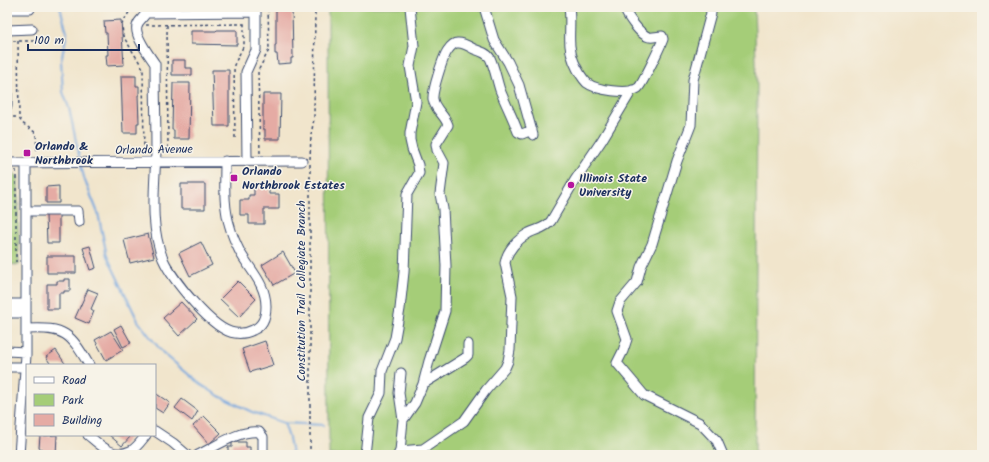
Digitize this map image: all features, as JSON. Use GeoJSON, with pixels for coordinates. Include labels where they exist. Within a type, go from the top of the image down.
{"type":"FeatureCollection","features":[{"type":"Feature","properties":{"kind":"street"},"geometry":{"type":"LineString","coordinates":[[365,449],[369,418],[382,393],[382,371],[395,338],[404,272],[407,194],[419,173],[410,140],[416,102],[410,66],[414,46],[410,7]]}},
{"type":"Feature","properties":{"kind":"street"},"geometry":{"type":"LineString","coordinates":[[403,420],[415,403],[424,384],[429,361],[445,311],[446,266],[443,210],[440,194],[444,163],[437,150],[436,144],[448,125],[447,121],[434,104],[432,97],[443,59],[447,50],[452,45],[462,43],[486,54],[490,59],[500,89],[518,132],[522,134],[533,133],[519,86],[508,62],[494,40],[484,7]]}},
{"type":"Feature","properties":{"kind":"street"},"geometry":{"type":"LineString","coordinates":[[569,7],[569,42],[572,56],[579,71],[588,83],[608,90],[632,90],[639,87],[644,79],[663,38],[660,36],[649,37],[645,35],[631,21],[624,7]]}},
{"type":"Feature","properties":{"kind":"street"},"geometry":{"type":"LineString","coordinates":[[710,7],[711,13],[693,80],[691,125],[677,161],[652,244],[641,267],[637,282],[620,302],[617,311],[627,338],[624,351],[617,364],[644,395],[700,423],[717,441],[723,455]]}},
{"type":"Feature","properties":{"kind":"street"},"geometry":{"type":"LineString","coordinates":[[7,10],[30,9]]}},
{"type":"Feature","properties":{"kind":"street"},"geometry":{"type":"LineString","coordinates":[[225,161],[226,210],[230,227],[240,252],[263,289],[266,306],[263,322],[257,328],[247,333],[234,334],[219,326],[203,312],[176,281],[164,259],[155,231],[155,64],[136,32],[137,26],[147,10],[256,10],[256,50],[246,72],[247,161]]}},
{"type":"Feature","properties":{"kind":"street"},"geometry":{"type":"LineString","coordinates":[[7,30],[32,29]]}},
{"type":"Feature","properties":{"kind":"street"},"geometry":{"type":"LineString","coordinates":[[7,67],[7,106]]}},
{"type":"Feature","properties":{"kind":"street"},"geometry":{"type":"LineString","coordinates":[[401,373],[399,393],[403,420],[399,453],[423,449],[464,421],[486,390],[505,368],[510,350],[512,296],[505,263],[506,258],[513,246],[520,240],[528,234],[548,225],[551,221],[632,90]]}},
{"type":"Feature","properties":{"kind":"street","name":"Orlando Avenue"},"geometry":{"type":"LineString","coordinates":[[11,163],[302,161]]}},
{"type":"Feature","properties":{"kind":"street"},"geometry":{"type":"LineString","coordinates":[[19,455],[27,328],[26,163]]}},
{"type":"Feature","properties":{"kind":"street"},"geometry":{"type":"LineString","coordinates":[[26,211],[78,211],[79,222]]}},
{"type":"Feature","properties":{"kind":"street"},"geometry":{"type":"LineString","coordinates":[[7,304],[26,308]]}},
{"type":"Feature","properties":{"kind":"street"},"geometry":{"type":"LineString","coordinates":[[7,313],[26,308]]}},
{"type":"Feature","properties":{"kind":"street"},"geometry":{"type":"LineString","coordinates":[[27,328],[50,328],[64,333],[75,343],[88,364]]}},
{"type":"Feature","properties":{"kind":"street"},"geometry":{"type":"LineString","coordinates":[[424,384],[465,358],[468,354],[468,344]]}},
{"type":"Feature","properties":{"kind":"street"},"geometry":{"type":"LineString","coordinates":[[7,351],[26,352]]}},
{"type":"Feature","properties":{"kind":"street"},"geometry":{"type":"LineString","coordinates":[[7,367],[25,367]]}},
{"type":"Feature","properties":{"kind":"street"},"geometry":{"type":"LineString","coordinates":[[198,455],[243,433],[252,431],[259,432],[263,437],[263,455]]}},
{"type":"Feature","properties":{"kind":"street"},"geometry":{"type":"LineString","coordinates":[[156,432],[187,455]]}},
{"type":"Feature","properties":{"kind":"street"},"geometry":{"type":"LineString","coordinates":[[89,436],[107,451],[120,453],[131,451],[145,436]]}},
{"type":"Feature","properties":{"kind":"path"},"geometry":{"type":"LineString","coordinates":[[132,7],[122,24],[123,36],[143,68],[144,162]]}},
{"type":"Feature","properties":{"kind":"path"},"geometry":{"type":"LineString","coordinates":[[260,161],[258,71],[269,50],[268,7]]}},
{"type":"Feature","properties":{"kind":"path","name":"Constitution Trail Collegiate Branch"},"geometry":{"type":"LineString","coordinates":[[310,455],[310,148],[314,119],[315,7]]}},
{"type":"Feature","properties":{"kind":"path"},"geometry":{"type":"LineString","coordinates":[[137,26],[244,24]]}},
{"type":"Feature","properties":{"kind":"path"},"geometry":{"type":"LineString","coordinates":[[167,25],[168,149]]}},
{"type":"Feature","properties":{"kind":"path"},"geometry":{"type":"LineString","coordinates":[[7,41],[35,41]]}},
{"type":"Feature","properties":{"kind":"path"},"geometry":{"type":"LineString","coordinates":[[18,41],[19,117],[22,123],[36,133],[37,151]]}},
{"type":"Feature","properties":{"kind":"path"},"geometry":{"type":"LineString","coordinates":[[7,117],[19,117]]}},
{"type":"Feature","properties":{"kind":"path"},"geometry":{"type":"LineString","coordinates":[[11,163],[16,262]]}},
{"type":"Feature","properties":{"kind":"green space","name":"Illinois State University"},"geometry":{"type":"Polygon","coordinates":[[[328,7],[754,7],[757,85],[755,455],[329,455],[328,7]]]}},
{"type":"Feature","properties":{"kind":"green space"},"geometry":{"type":"Polygon","coordinates":[[[7,172],[13,172],[18,177],[19,265],[7,264],[7,172]]]}},
{"type":"Feature","properties":{"kind":"building"},"geometry":{"type":"Polygon","coordinates":[[[292,7],[293,58],[291,58],[291,63],[278,64],[277,54],[275,54],[276,8],[292,7]]]}},
{"type":"Feature","properties":{"kind":"building"},"geometry":{"type":"Polygon","coordinates":[[[121,20],[124,65],[107,66],[107,33],[105,33],[104,21],[121,20]]]}},
{"type":"Feature","properties":{"kind":"building"},"geometry":{"type":"Polygon","coordinates":[[[237,30],[237,45],[191,44],[191,31],[237,30]]]}},
{"type":"Feature","properties":{"kind":"building"},"geometry":{"type":"Polygon","coordinates":[[[172,60],[185,60],[185,68],[192,68],[192,75],[172,75],[172,60]]]}},
{"type":"Feature","properties":{"kind":"building"},"geometry":{"type":"Polygon","coordinates":[[[212,70],[229,70],[229,126],[214,126],[212,70]]]}},
{"type":"Feature","properties":{"kind":"building"},"geometry":{"type":"Polygon","coordinates":[[[121,76],[136,76],[136,86],[139,86],[139,123],[137,123],[137,133],[123,133],[121,76]]]}},
{"type":"Feature","properties":{"kind":"building"},"geometry":{"type":"Polygon","coordinates":[[[173,83],[190,83],[189,139],[174,139],[174,130],[172,130],[173,83]]]}},
{"type":"Feature","properties":{"kind":"building"},"geometry":{"type":"Polygon","coordinates":[[[263,94],[281,94],[280,139],[265,139],[265,129],[263,129],[263,94]]]}},
{"type":"Feature","properties":{"kind":"building"},"geometry":{"type":"Polygon","coordinates":[[[181,184],[205,184],[205,209],[181,209],[181,184]]]}},
{"type":"Feature","properties":{"kind":"building"},"geometry":{"type":"Polygon","coordinates":[[[254,184],[269,184],[269,194],[279,194],[279,209],[264,209],[264,224],[249,224],[249,215],[240,215],[240,200],[249,200],[249,195],[254,195],[254,184]]]}},
{"type":"Feature","properties":{"kind":"building"},"geometry":{"type":"Polygon","coordinates":[[[59,186],[59,203],[46,203],[46,187],[59,186]]]}},
{"type":"Feature","properties":{"kind":"building"},"geometry":{"type":"Polygon","coordinates":[[[46,215],[59,215],[59,243],[47,243],[46,215]]]}},
{"type":"Feature","properties":{"kind":"building"},"geometry":{"type":"Polygon","coordinates":[[[148,234],[154,257],[130,263],[124,240],[148,234]]]}},
{"type":"Feature","properties":{"kind":"building"},"geometry":{"type":"Polygon","coordinates":[[[201,242],[212,265],[190,276],[179,253],[201,242]]]}},
{"type":"Feature","properties":{"kind":"building"},"geometry":{"type":"Polygon","coordinates":[[[90,246],[96,268],[90,270],[83,248],[90,246]]]}},
{"type":"Feature","properties":{"kind":"building"},"geometry":{"type":"Polygon","coordinates":[[[283,252],[295,273],[274,285],[262,265],[283,252]]]}},
{"type":"Feature","properties":{"kind":"building"},"geometry":{"type":"Polygon","coordinates":[[[47,256],[76,256],[76,273],[47,273],[47,256]]]}},
{"type":"Feature","properties":{"kind":"building"},"geometry":{"type":"Polygon","coordinates":[[[64,279],[70,279],[70,291],[59,293],[59,309],[47,309],[47,284],[57,284],[57,281],[64,281],[64,279]]]}},
{"type":"Feature","properties":{"kind":"building"},"geometry":{"type":"Polygon","coordinates":[[[238,281],[256,299],[239,317],[220,299],[238,281]]]}},
{"type":"Feature","properties":{"kind":"building"},"geometry":{"type":"Polygon","coordinates":[[[88,289],[98,293],[91,309],[94,311],[89,324],[75,318],[88,289]]]}},
{"type":"Feature","properties":{"kind":"building"},"geometry":{"type":"Polygon","coordinates":[[[181,302],[197,319],[179,336],[163,318],[181,302]]]}},
{"type":"Feature","properties":{"kind":"building"},"geometry":{"type":"Polygon","coordinates":[[[121,325],[131,343],[123,347],[114,329],[121,325]]]}},
{"type":"Feature","properties":{"kind":"building"},"geometry":{"type":"Polygon","coordinates":[[[111,331],[123,350],[106,360],[95,340],[111,331]]]}},
{"type":"Feature","properties":{"kind":"building"},"geometry":{"type":"Polygon","coordinates":[[[265,341],[273,365],[250,372],[242,349],[265,341]]]}},
{"type":"Feature","properties":{"kind":"building"},"geometry":{"type":"Polygon","coordinates":[[[56,350],[65,364],[50,364],[46,357],[56,350]]]}},
{"type":"Feature","properties":{"kind":"building"},"geometry":{"type":"Polygon","coordinates":[[[156,394],[170,403],[163,413],[156,409],[156,394]]]}},
{"type":"Feature","properties":{"kind":"building"},"geometry":{"type":"Polygon","coordinates":[[[182,399],[198,411],[192,421],[175,408],[182,399]]]}},
{"type":"Feature","properties":{"kind":"building"},"geometry":{"type":"Polygon","coordinates":[[[204,416],[221,433],[209,444],[193,426],[204,416]]]}},
{"type":"Feature","properties":{"kind":"building"},"geometry":{"type":"Polygon","coordinates":[[[40,436],[57,436],[56,455],[43,455],[43,449],[39,448],[40,436]]]}},
{"type":"Feature","properties":{"kind":"building"},"geometry":{"type":"Polygon","coordinates":[[[110,436],[130,437],[122,446],[110,436]]]}},
{"type":"Feature","properties":{"kind":"building"},"geometry":{"type":"Polygon","coordinates":[[[232,442],[246,442],[246,447],[250,447],[250,453],[247,453],[247,455],[232,455],[232,453],[228,453],[228,447],[232,447],[232,442]]]}},
{"type":"Feature","properties":{"kind":"waterway"},"geometry":{"type":"LineString","coordinates":[[60,7],[67,33],[61,61],[63,92],[69,108],[80,160]]}},
{"type":"Feature","properties":{"kind":"waterway"},"geometry":{"type":"LineString","coordinates":[[81,166],[85,181],[98,213],[107,256],[138,321],[163,353],[200,384],[219,396],[252,412],[284,423],[289,438],[292,455]]}},
{"type":"Feature","properties":{"kind":"waterway"},"geometry":{"type":"LineString","coordinates":[[284,423],[324,425]]}},
{"type":"Feature","properties":{"kind":"place","name":"Orlando & Northbrook"},"geometry":{"type":"Point","coordinates":[27,153]}},
{"type":"Feature","properties":{"kind":"place","name":"Orlando Northbrook Estates"},"geometry":{"type":"Point","coordinates":[234,178]}},
{"type":"Feature","properties":{"kind":"place","name":"Illinois State University"},"geometry":{"type":"Point","coordinates":[571,185]}}]}
